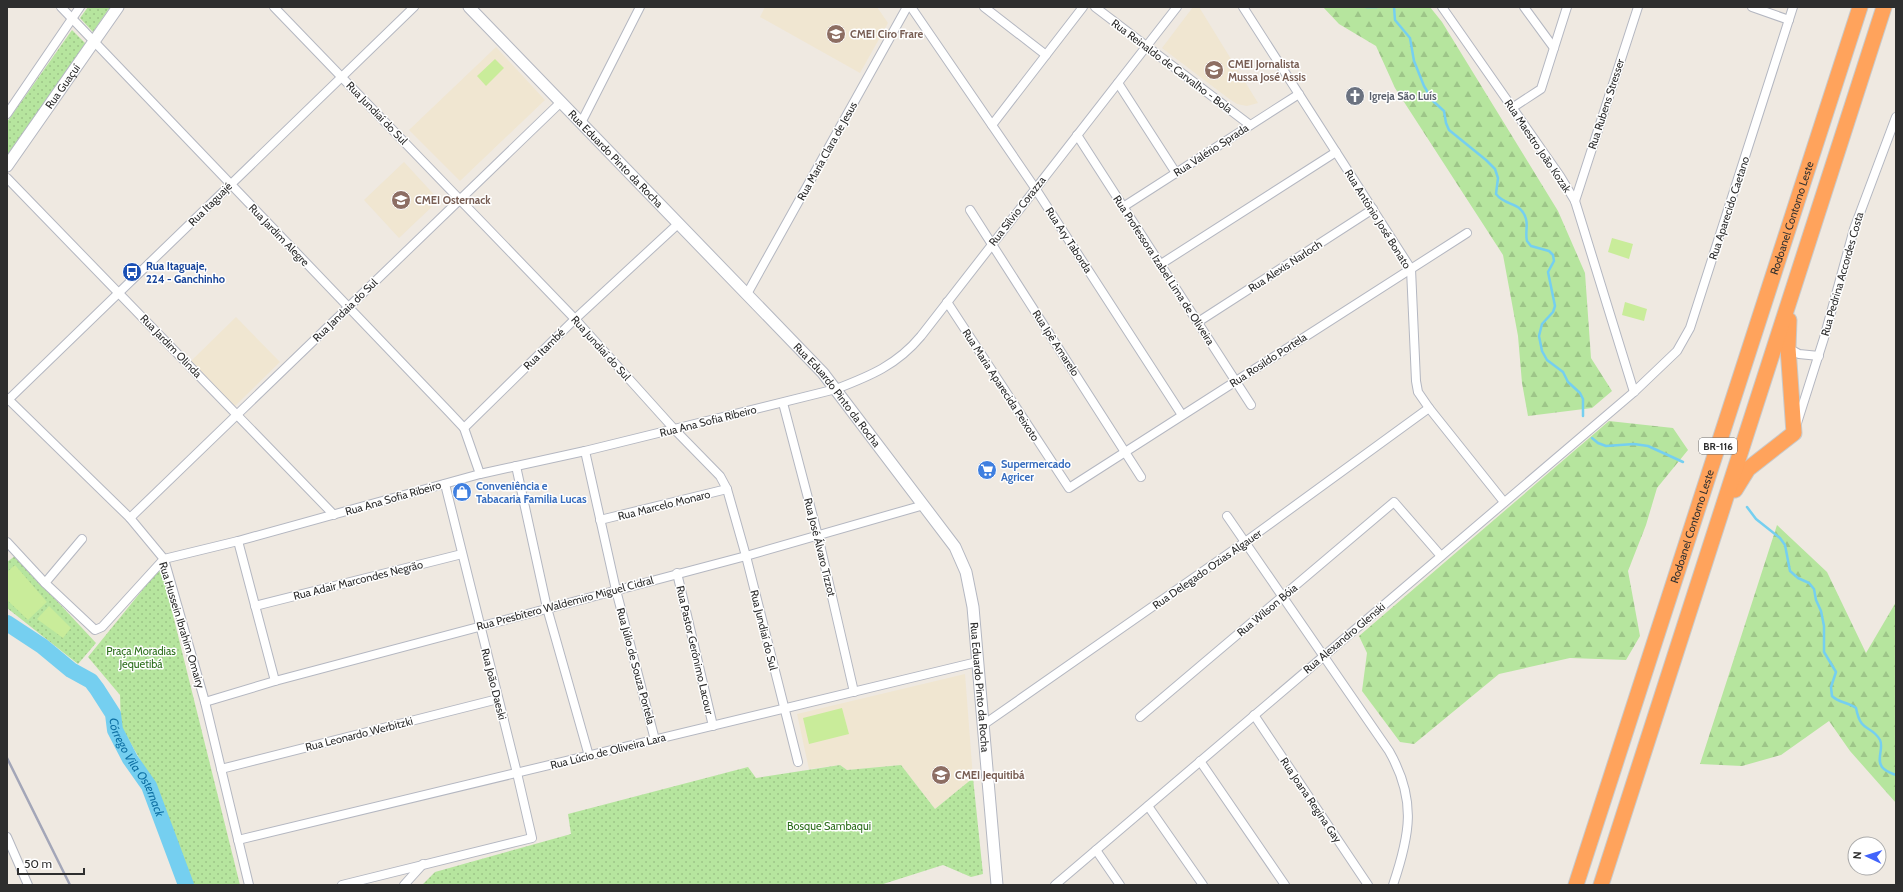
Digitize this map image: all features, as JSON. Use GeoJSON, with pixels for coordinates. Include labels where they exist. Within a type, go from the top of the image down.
{"type":"FeatureCollection","features":[{"type":"Feature","properties":{"kind":"highway","name":"Rodoanel Contorno Leste"},"geometry":{"type":"LineString","coordinates":[[1576,885],[1860,7]]}},
{"type":"Feature","properties":{"kind":"highway","name":"Rodoanel Contorno Leste"},"geometry":{"type":"LineString","coordinates":[[1601,885],[1884,7]]}},
{"type":"Feature","properties":{"kind":"highway"},"geometry":{"type":"LineString","coordinates":[[1714,534],[1743,475],[1753,464],[1794,433],[1788,348],[1790,300]]}},
{"type":"Feature","properties":{"kind":"main road","name":"Rua Guaçuí"},"geometry":{"type":"LineString","coordinates":[[7,166],[118,7]]}},
{"type":"Feature","properties":{"kind":"main road","name":"Rua Eduardo Pinto da Rocha"},"geometry":{"type":"LineString","coordinates":[[469,7],[812,361],[836,389],[955,547],[966,572],[971,596],[978,662],[996,885]]}},
{"type":"Feature","properties":{"kind":"street","name":"Rua Jardim Alegre"},"geometry":{"type":"LineString","coordinates":[[61,7],[464,428],[480,474]]}},
{"type":"Feature","properties":{"kind":"street"},"geometry":{"type":"LineString","coordinates":[[7,114],[80,7]]}},
{"type":"Feature","properties":{"kind":"street","name":"Rua Jundiaí do Sul"},"geometry":{"type":"LineString","coordinates":[[274,7],[575,318],[674,430],[720,476],[727,489],[746,556],[798,762]]}},
{"type":"Feature","properties":{"kind":"street","name":"Rua Itaguajé"},"geometry":{"type":"LineString","coordinates":[[7,399],[120,293],[230,184],[414,7]]}},
{"type":"Feature","properties":{"kind":"street"},"geometry":{"type":"LineString","coordinates":[[581,123],[640,7]]}},
{"type":"Feature","properties":{"kind":"street","name":"Rua Maria Clara de Jesus"},"geometry":{"type":"LineString","coordinates":[[747,294],[907,7]]}},
{"type":"Feature","properties":{"kind":"street","name":"Rua Ary Taborda"},"geometry":{"type":"LineString","coordinates":[[911,7],[1035,188],[1182,415]]}},
{"type":"Feature","properties":{"kind":"street"},"geometry":{"type":"LineString","coordinates":[[984,7],[1046,55]]}},
{"type":"Feature","properties":{"kind":"street"},"geometry":{"type":"LineString","coordinates":[[992,125],[1083,7]]}},
{"type":"Feature","properties":{"kind":"street","name":"Rua Reinaldo de Carvalho - Bola"},"geometry":{"type":"LineString","coordinates":[[1094,7],[1250,126]]}},
{"type":"Feature","properties":{"kind":"street","name":"Rua Sílvio Corazza"},"geometry":{"type":"LineString","coordinates":[[836,389],[882,369],[899,358],[914,343],[1177,7]]}},
{"type":"Feature","properties":{"kind":"street","name":"Rua Antônio José Bonato"},"geometry":{"type":"LineString","coordinates":[[1243,7],[1411,269],[1416,381],[1418,392],[1504,502]]}},
{"type":"Feature","properties":{"kind":"street","name":"Rua Maestro João Kozak"},"geometry":{"type":"LineString","coordinates":[[1442,7],[1567,187],[1575,201],[1634,392]]}},
{"type":"Feature","properties":{"kind":"street"},"geometry":{"type":"LineString","coordinates":[[1524,7],[1554,48]]}},
{"type":"Feature","properties":{"kind":"street"},"geometry":{"type":"LineString","coordinates":[[1512,108],[1541,90],[1567,7]]}},
{"type":"Feature","properties":{"kind":"street","name":"Rua Rubens Stresser"},"geometry":{"type":"LineString","coordinates":[[1575,201],[1638,7]]}},
{"type":"Feature","properties":{"kind":"street"},"geometry":{"type":"LineString","coordinates":[[1752,7],[1789,20]]}},
{"type":"Feature","properties":{"kind":"street","name":"Rua Aparecido Caetano"},"geometry":{"type":"LineString","coordinates":[[1634,392],[1671,357],[1687,337],[1793,7]]}},
{"type":"Feature","properties":{"kind":"street"},"geometry":{"type":"LineString","coordinates":[[1118,83],[1176,173]]}},
{"type":"Feature","properties":{"kind":"street","name":"Rua Valério Sprada"},"geometry":{"type":"LineString","coordinates":[[1123,206],[1299,94]]}},
{"type":"Feature","properties":{"kind":"street","name":"Rua Jandaia do Sul"},"geometry":{"type":"LineString","coordinates":[[130,518],[561,102]]}},
{"type":"Feature","properties":{"kind":"street","name":"Rua Pedrina Accordes Costa"},"geometry":{"type":"LineString","coordinates":[[1794,433],[1818,356],[1854,229],[1896,117]]}},
{"type":"Feature","properties":{"kind":"street","name":"Rua Professora Izabel Lima de Oliveira"},"geometry":{"type":"LineString","coordinates":[[1077,135],[1251,405]]}},
{"type":"Feature","properties":{"kind":"street"},"geometry":{"type":"LineString","coordinates":[[1160,264],[1336,152]]}},
{"type":"Feature","properties":{"kind":"street","name":"Rua Jardim Olinda"},"geometry":{"type":"LineString","coordinates":[[7,178],[334,515]]}},
{"type":"Feature","properties":{"kind":"street","name":"Rua Alexis Narloch"},"geometry":{"type":"LineString","coordinates":[[1198,322],[1373,209]]}},
{"type":"Feature","properties":{"kind":"street","name":"Rua Ipê Amarelo"},"geometry":{"type":"LineString","coordinates":[[970,210],[1141,476]]}},
{"type":"Feature","properties":{"kind":"street","name":"Rua Itambé"},"geometry":{"type":"LineString","coordinates":[[464,428],[575,318],[679,223]]}},
{"type":"Feature","properties":{"kind":"street","name":"Rua Rosildo Portela"},"geometry":{"type":"LineString","coordinates":[[1069,488],[1467,233]]}},
{"type":"Feature","properties":{"kind":"street","name":"Rua Maria Aparecida Peixoto"},"geometry":{"type":"LineString","coordinates":[[947,302],[1069,488]]}},
{"type":"Feature","properties":{"kind":"street"},"geometry":{"type":"LineString","coordinates":[[1788,348],[1799,354],[1818,356]]}},
{"type":"Feature","properties":{"kind":"street","name":"Rua Ana Sofia Ribeiro"},"geometry":{"type":"LineString","coordinates":[[164,559],[238,541],[480,474],[674,430],[836,389]]}},
{"type":"Feature","properties":{"kind":"street","name":"Rua Alexandro Glenski"},"geometry":{"type":"LineString","coordinates":[[1055,885],[1634,392]]}},
{"type":"Feature","properties":{"kind":"street","name":"Rua Hussein Ibrahim Omairy"},"geometry":{"type":"LineString","coordinates":[[7,399],[130,518],[164,559],[205,702],[248,885]]}},
{"type":"Feature","properties":{"kind":"street","name":"Rua José Álvaro Tizzot"},"geometry":{"type":"LineString","coordinates":[[783,403],[818,536],[854,692]]}},
{"type":"Feature","properties":{"kind":"street","name":"Rua Delegado Ozias Algauer"},"geometry":{"type":"LineString","coordinates":[[983,725],[1245,542],[1429,408]]}},
{"type":"Feature","properties":{"kind":"street","name":"Rua Júlio de Souza Portela"},"geometry":{"type":"LineString","coordinates":[[585,451],[616,590],[655,740]]}},
{"type":"Feature","properties":{"kind":"street"},"geometry":{"type":"LineString","coordinates":[[516,466],[547,608],[589,756]]}},
{"type":"Feature","properties":{"kind":"street","name":"Rua João Daeski"},"geometry":{"type":"LineString","coordinates":[[423,864],[532,838],[445,484]]}},
{"type":"Feature","properties":{"kind":"street","name":"Rua Marcelo Monaro"},"geometry":{"type":"LineString","coordinates":[[600,520],[727,489]]}},
{"type":"Feature","properties":{"kind":"street","name":"Rua Wilson Bóia"},"geometry":{"type":"LineString","coordinates":[[1140,717],[1394,502],[1441,556]]}},
{"type":"Feature","properties":{"kind":"street","name":"Rua Presbítero Waldemiro Miguel Cidral"},"geometry":{"type":"LineString","coordinates":[[205,702],[275,681],[677,573],[746,556],[924,505]]}},
{"type":"Feature","properties":{"kind":"street"},"geometry":{"type":"LineString","coordinates":[[1227,516],[1389,751],[1402,775],[1406,788],[1408,818],[1407,832],[1403,854],[1393,885]]}},
{"type":"Feature","properties":{"kind":"street"},"geometry":{"type":"LineString","coordinates":[[44,583],[82,539]]}},
{"type":"Feature","properties":{"kind":"street"},"geometry":{"type":"LineString","coordinates":[[238,541],[275,681]]}},
{"type":"Feature","properties":{"kind":"street"},"geometry":{"type":"LineString","coordinates":[[7,542],[44,583],[95,630],[102,627],[164,559]]}},
{"type":"Feature","properties":{"kind":"street","name":"Rua Adair Marcondes Negrão"},"geometry":{"type":"LineString","coordinates":[[255,606],[462,554]]}},
{"type":"Feature","properties":{"kind":"street","name":"Rua Pastor Gerônimo Lacour"},"geometry":{"type":"LineString","coordinates":[[677,573],[713,726]]}},
{"type":"Feature","properties":{"kind":"street","name":"Rua Lúcio de Oliveira Lara"},"geometry":{"type":"LineString","coordinates":[[238,840],[978,662]]}},
{"type":"Feature","properties":{"kind":"street","name":"Rua Leonardo Werbitzki"},"geometry":{"type":"LineString","coordinates":[[221,769],[498,699]]}},
{"type":"Feature","properties":{"kind":"street","name":"Rua Joana Regina Gay"},"geometry":{"type":"LineString","coordinates":[[1254,716],[1368,885]]}},
{"type":"Feature","properties":{"kind":"street"},"geometry":{"type":"LineString","coordinates":[[1200,761],[1285,885]]}},
{"type":"Feature","properties":{"kind":"street"},"geometry":{"type":"LineString","coordinates":[[1148,806],[1203,885]]}},
{"type":"Feature","properties":{"kind":"street"},"geometry":{"type":"LineString","coordinates":[[7,837],[28,885]]}},
{"type":"Feature","properties":{"kind":"street"},"geometry":{"type":"LineString","coordinates":[[1096,850],[1120,885]]}},
{"type":"Feature","properties":{"kind":"street"},"geometry":{"type":"LineString","coordinates":[[342,885],[423,864]]}},
{"type":"Feature","properties":{"kind":"street"},"geometry":{"type":"LineString","coordinates":[[404,885],[423,864]]}},
{"type":"Feature","properties":{"kind":"shaded area","name":"CMEI Ciro Frare"},"geometry":{"type":"Polygon","coordinates":[[[765,7],[877,7],[888,23],[860,73],[760,17],[765,7]]]}},
{"type":"Feature","properties":{"kind":"shaded area","name":"CMEI Jornalista Mussa José Assis"},"geometry":{"type":"Polygon","coordinates":[[[1193,7],[1199,7],[1258,103],[1247,106],[1237,104],[1162,48],[1193,7]]]}},
{"type":"Feature","properties":{"kind":"shaded area"},"geometry":{"type":"Polygon","coordinates":[[[496,47],[545,100],[460,181],[409,130],[496,47]]]}},
{"type":"Feature","properties":{"kind":"shaded area","name":"CMEI Osternack"},"geometry":{"type":"Polygon","coordinates":[[[404,162],[439,200],[399,238],[364,200],[404,162]]]}},
{"type":"Feature","properties":{"kind":"shaded area"},"geometry":{"type":"Polygon","coordinates":[[[236,317],[280,362],[234,407],[190,362],[236,317]]]}},
{"type":"Feature","properties":{"kind":"shaded area"},"geometry":{"type":"Polygon","coordinates":[[[965,674],[973,778],[935,809],[901,765],[847,770],[840,765],[809,769],[797,714],[965,674]]]}},
{"type":"Feature","properties":{"kind":"green space"},"geometry":{"type":"Polygon","coordinates":[[[88,7],[110,7],[93,32],[80,18],[88,7]]]}},
{"type":"Feature","properties":{"kind":"green space"},"geometry":{"type":"Polygon","coordinates":[[[1323,7],[1430,7],[1442,22],[1558,211],[1585,273],[1591,358],[1612,391],[1592,408],[1528,416],[1522,383],[1518,336],[1503,255],[1395,88],[1376,46],[1339,24],[1323,7]]]}},
{"type":"Feature","properties":{"kind":"green space"},"geometry":{"type":"Polygon","coordinates":[[[72,30],[86,44],[7,156],[7,122],[72,30]]]}},
{"type":"Feature","properties":{"kind":"green space"},"geometry":{"type":"Polygon","coordinates":[[[495,59],[504,68],[486,86],[477,76],[495,59]]]}},
{"type":"Feature","properties":{"kind":"green space"},"geometry":{"type":"Polygon","coordinates":[[[1612,238],[1633,244],[1629,259],[1608,252],[1612,238]]]}},
{"type":"Feature","properties":{"kind":"green space"},"geometry":{"type":"Polygon","coordinates":[[[1625,302],[1647,309],[1644,321],[1622,315],[1625,302]]]}},
{"type":"Feature","properties":{"kind":"green space"},"geometry":{"type":"Polygon","coordinates":[[[1609,421],[1673,428],[1688,450],[1657,488],[1646,525],[1628,571],[1640,636],[1626,660],[1570,658],[1499,674],[1414,744],[1400,742],[1362,691],[1367,653],[1359,636],[1609,421]]]}},
{"type":"Feature","properties":{"kind":"green space"},"geometry":{"type":"Polygon","coordinates":[[[1777,525],[1827,572],[1866,653],[1896,602],[1896,803],[1850,751],[1829,721],[1781,755],[1742,766],[1700,764],[1777,525]]]}},
{"type":"Feature","properties":{"kind":"green space"},"geometry":{"type":"Polygon","coordinates":[[[15,556],[96,643],[78,664],[7,608],[7,562],[15,556]]]}},
{"type":"Feature","properties":{"kind":"green space"},"geometry":{"type":"Polygon","coordinates":[[[15,565],[47,602],[28,620],[7,600],[7,572],[15,565]]]}},
{"type":"Feature","properties":{"kind":"green space","name":"Praça Moradias Jequetibá"},"geometry":{"type":"Polygon","coordinates":[[[161,567],[240,885],[191,885],[155,786],[121,726],[120,695],[88,657],[161,567]]]}},
{"type":"Feature","properties":{"kind":"green space"},"geometry":{"type":"Polygon","coordinates":[[[49,606],[71,628],[63,638],[37,619],[49,606]]]}},
{"type":"Feature","properties":{"kind":"green space"},"geometry":{"type":"Polygon","coordinates":[[[842,708],[849,734],[809,744],[803,718],[842,708]]]}},
{"type":"Feature","properties":{"kind":"green space","name":"Bosque Sambaqui"},"geometry":{"type":"Polygon","coordinates":[[[840,765],[847,770],[901,765],[935,809],[973,778],[983,874],[971,877],[943,865],[880,885],[422,885],[435,872],[571,834],[568,814],[748,767],[756,778],[840,765]]]}},
{"type":"Feature","properties":{"kind":"waterway"},"geometry":{"type":"LineString","coordinates":[[1366,7],[1377,7]]}},
{"type":"Feature","properties":{"kind":"waterway"},"geometry":{"type":"LineString","coordinates":[[1394,7],[1395,20],[1410,38],[1414,61],[1424,86],[1433,101],[1444,111],[1449,130],[1495,169],[1498,178],[1496,194],[1504,201],[1521,209],[1524,213],[1527,222],[1527,241],[1531,246],[1549,251],[1553,255],[1554,261],[1548,272],[1555,306],[1553,312],[1542,324],[1539,336],[1542,351],[1547,360],[1563,372],[1568,382],[1580,393],[1583,399],[1583,416]]}},
{"type":"Feature","properties":{"kind":"waterway"},"geometry":{"type":"LineString","coordinates":[[1592,438],[1598,443],[1606,446],[1634,444],[1648,446],[1683,462]]}},
{"type":"Feature","properties":{"kind":"waterway"},"geometry":{"type":"LineString","coordinates":[[1747,507],[1756,519],[1780,538],[1785,545],[1790,571],[1798,578],[1809,583],[1814,589],[1824,626],[1824,652],[1836,672],[1831,687],[1832,696],[1856,708],[1863,725],[1877,735],[1880,740],[1880,764],[1887,771],[1896,775]]}},
{"type":"Feature","properties":{"kind":"waterway","name":"Córrego Vila Osternack"},"geometry":{"type":"LineString","coordinates":[[7,623],[42,646],[71,670],[91,681],[97,689],[113,714],[115,730],[130,759],[149,786],[186,885]]}},
{"type":"Feature","properties":{"kind":"railway"},"geometry":{"type":"LineString","coordinates":[[7,758],[70,885]]}},
{"type":"Feature","properties":{"kind":"place","name":"CMEI Ciro Frare"},"geometry":{"type":"Point","coordinates":[836,34]}},
{"type":"Feature","properties":{"kind":"place","name":"CMEI Jornalista Mussa José Assis"},"geometry":{"type":"Point","coordinates":[1214,70]}},
{"type":"Feature","properties":{"kind":"place","name":"Igreja São Luís"},"geometry":{"type":"Point","coordinates":[1355,96]}},
{"type":"Feature","properties":{"kind":"place","name":"CMEI Osternack"},"geometry":{"type":"Point","coordinates":[401,200]}},
{"type":"Feature","properties":{"kind":"place","name":"Rua Itaguaje, 224 - Ganchinho"},"geometry":{"type":"Point","coordinates":[132,272]}},
{"type":"Feature","properties":{"kind":"place","name":"Supermercado Agricer"},"geometry":{"type":"Point","coordinates":[987,470]}},
{"type":"Feature","properties":{"kind":"place","name":"Conveniência e Tabacaria Familia Lucas"},"geometry":{"type":"Point","coordinates":[462,492]}},
{"type":"Feature","properties":{"kind":"place","name":"CMEI Jequitibá"},"geometry":{"type":"Point","coordinates":[941,775]}}]}
